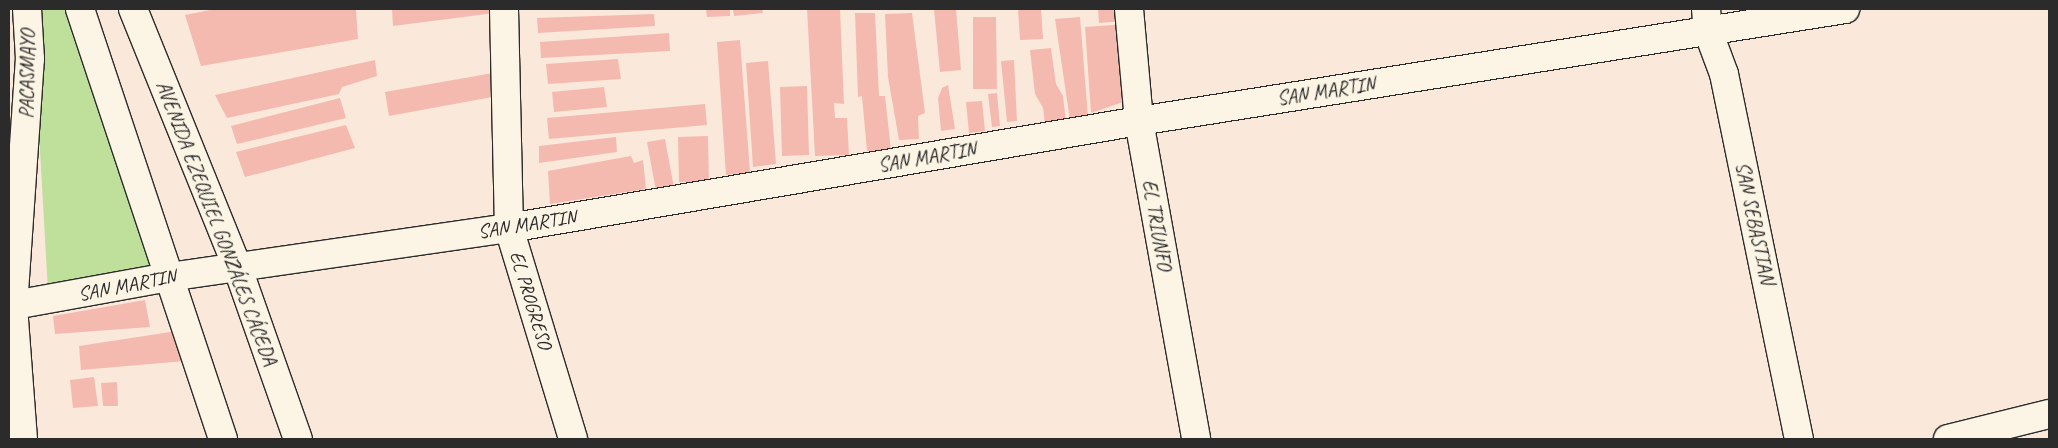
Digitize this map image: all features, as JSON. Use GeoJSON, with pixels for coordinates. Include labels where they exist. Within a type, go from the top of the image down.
{"type":"FeatureCollection","features":[{"type":"Feature","properties":{"kind":"street","name":"PACASMAYO"},"geometry":{"type":"LineString","coordinates":[[23,439],[11,306],[30,59],[27,9]]}},
{"type":"Feature","properties":{"kind":"street"},"geometry":{"type":"LineString","coordinates":[[80,9],[223,439]]}},
{"type":"Feature","properties":{"kind":"street","name":"AVENIDA EZEQUIEL GONZÁLES CÁCEDA"},"geometry":{"type":"LineString","coordinates":[[133,9],[237,266],[298,439]]}},
{"type":"Feature","properties":{"kind":"street","name":"EL PROGRESO"},"geometry":{"type":"LineString","coordinates":[[504,9],[510,228],[573,439]]}},
{"type":"Feature","properties":{"kind":"street","name":"EL TRIUNFO"},"geometry":{"type":"LineString","coordinates":[[1129,9],[1139,121],[1196,439]]}},
{"type":"Feature","properties":{"kind":"street","name":"SAN MARTIN"},"geometry":{"type":"LineString","coordinates":[[11,306],[169,276],[510,228],[1139,121],[1707,20],[1845,9]]}},
{"type":"Feature","properties":{"kind":"street","name":"SAN SEBASTIAN"},"geometry":{"type":"LineString","coordinates":[[1707,20],[1724,74],[1799,439]]}},
{"type":"Feature","properties":{"kind":"street"},"geometry":{"type":"LineString","coordinates":[[1948,439],[2049,414]]}},
{"type":"Feature","properties":{"kind":"green space"},"geometry":{"type":"Polygon","coordinates":[[[32,9],[77,9],[165,274],[48,291],[32,9]]]}},
{"type":"Feature","properties":{"kind":"building"},"geometry":{"type":"Polygon","coordinates":[[[215,9],[356,9],[358,39],[201,66],[185,15],[215,9]]]}},
{"type":"Feature","properties":{"kind":"building"},"geometry":{"type":"Polygon","coordinates":[[[392,9],[509,9],[510,11],[393,26],[392,9]]]}},
{"type":"Feature","properties":{"kind":"building"},"geometry":{"type":"Polygon","coordinates":[[[706,9],[730,9],[730,16],[707,17],[706,9]]]}},
{"type":"Feature","properties":{"kind":"building"},"geometry":{"type":"Polygon","coordinates":[[[733,9],[762,9],[763,13],[734,16],[733,9]]]}},
{"type":"Feature","properties":{"kind":"building"},"geometry":{"type":"Polygon","coordinates":[[[807,9],[840,9],[844,104],[834,103],[835,118],[847,118],[849,155],[815,156],[807,9]]]}},
{"type":"Feature","properties":{"kind":"building"},"geometry":{"type":"Polygon","coordinates":[[[934,9],[956,9],[961,70],[940,72],[934,9]]]}},
{"type":"Feature","properties":{"kind":"building"},"geometry":{"type":"Polygon","coordinates":[[[1018,9],[1041,9],[1043,39],[1020,40],[1018,9]]]}},
{"type":"Feature","properties":{"kind":"building"},"geometry":{"type":"Polygon","coordinates":[[[1098,9],[1126,9],[1127,21],[1099,23],[1098,9]]]}},
{"type":"Feature","properties":{"kind":"building"},"geometry":{"type":"Polygon","coordinates":[[[855,13],[875,13],[879,96],[885,96],[891,150],[867,151],[862,96],[858,97],[855,13]]]}},
{"type":"Feature","properties":{"kind":"building"},"geometry":{"type":"Polygon","coordinates":[[[912,13],[925,113],[918,116],[919,139],[899,140],[888,77],[885,14],[912,13]]]}},
{"type":"Feature","properties":{"kind":"building"},"geometry":{"type":"Polygon","coordinates":[[[654,14],[655,26],[538,33],[537,18],[654,14]]]}},
{"type":"Feature","properties":{"kind":"building"},"geometry":{"type":"Polygon","coordinates":[[[973,17],[996,17],[997,89],[973,89],[973,17]]]}},
{"type":"Feature","properties":{"kind":"building"},"geometry":{"type":"Polygon","coordinates":[[[1080,17],[1088,117],[1070,120],[1055,19],[1080,17]]]}},
{"type":"Feature","properties":{"kind":"building"},"geometry":{"type":"Polygon","coordinates":[[[1126,24],[1135,98],[1091,113],[1085,27],[1126,24]]]}},
{"type":"Feature","properties":{"kind":"building"},"geometry":{"type":"Polygon","coordinates":[[[669,33],[670,51],[541,58],[540,42],[669,33]]]}},
{"type":"Feature","properties":{"kind":"building"},"geometry":{"type":"Polygon","coordinates":[[[740,40],[750,172],[726,175],[717,42],[740,40]]]}},
{"type":"Feature","properties":{"kind":"building"},"geometry":{"type":"Polygon","coordinates":[[[1051,48],[1056,84],[1063,96],[1066,122],[1045,123],[1043,108],[1035,94],[1030,50],[1051,48]]]}},
{"type":"Feature","properties":{"kind":"building"},"geometry":{"type":"Polygon","coordinates":[[[618,59],[621,79],[548,84],[546,64],[618,59]]]}},
{"type":"Feature","properties":{"kind":"building"},"geometry":{"type":"Polygon","coordinates":[[[375,60],[377,76],[342,87],[339,94],[227,118],[215,95],[375,60]]]}},
{"type":"Feature","properties":{"kind":"building"},"geometry":{"type":"Polygon","coordinates":[[[1014,60],[1017,121],[1007,122],[1001,61],[1014,60]]]}},
{"type":"Feature","properties":{"kind":"building"},"geometry":{"type":"Polygon","coordinates":[[[768,61],[776,164],[753,167],[746,63],[768,61]]]}},
{"type":"Feature","properties":{"kind":"building"},"geometry":{"type":"Polygon","coordinates":[[[510,70],[514,93],[389,116],[385,92],[510,70]]]}},
{"type":"Feature","properties":{"kind":"building"},"geometry":{"type":"Polygon","coordinates":[[[948,85],[955,129],[941,131],[938,98],[942,88],[948,85]]]}},
{"type":"Feature","properties":{"kind":"building"},"geometry":{"type":"Polygon","coordinates":[[[807,86],[809,155],[782,156],[780,87],[807,86]]]}},
{"type":"Feature","properties":{"kind":"building"},"geometry":{"type":"Polygon","coordinates":[[[604,87],[607,107],[554,112],[552,92],[604,87]]]}},
{"type":"Feature","properties":{"kind":"building"},"geometry":{"type":"Polygon","coordinates":[[[997,93],[1000,126],[992,127],[988,94],[997,93]]]}},
{"type":"Feature","properties":{"kind":"building"},"geometry":{"type":"Polygon","coordinates":[[[340,98],[346,118],[237,144],[231,126],[340,98]]]}},
{"type":"Feature","properties":{"kind":"building"},"geometry":{"type":"Polygon","coordinates":[[[982,101],[985,131],[969,133],[966,102],[982,101]]]}},
{"type":"Feature","properties":{"kind":"building"},"geometry":{"type":"Polygon","coordinates":[[[705,104],[707,125],[549,139],[547,118],[705,104]]]}},
{"type":"Feature","properties":{"kind":"building"},"geometry":{"type":"Polygon","coordinates":[[[346,125],[355,148],[245,177],[236,152],[346,125]]]}},
{"type":"Feature","properties":{"kind":"building"},"geometry":{"type":"Polygon","coordinates":[[[708,136],[709,182],[679,182],[678,137],[708,136]]]}},
{"type":"Feature","properties":{"kind":"building"},"geometry":{"type":"Polygon","coordinates":[[[616,137],[617,152],[539,163],[539,146],[616,137]]]}},
{"type":"Feature","properties":{"kind":"building"},"geometry":{"type":"Polygon","coordinates":[[[665,139],[674,188],[656,191],[647,142],[665,139]]]}},
{"type":"Feature","properties":{"kind":"building"},"geometry":{"type":"Polygon","coordinates":[[[631,156],[634,163],[643,160],[646,189],[550,204],[548,171],[631,156]]]}},
{"type":"Feature","properties":{"kind":"building"},"geometry":{"type":"Polygon","coordinates":[[[145,300],[150,327],[55,334],[53,316],[145,300]]]}},
{"type":"Feature","properties":{"kind":"building"},"geometry":{"type":"Polygon","coordinates":[[[177,331],[185,361],[81,370],[79,346],[177,331]]]}},
{"type":"Feature","properties":{"kind":"building"},"geometry":{"type":"Polygon","coordinates":[[[94,377],[98,406],[73,408],[70,380],[94,377]]]}},
{"type":"Feature","properties":{"kind":"building"},"geometry":{"type":"Polygon","coordinates":[[[117,382],[118,406],[103,406],[101,383],[117,382]]]}}]}
